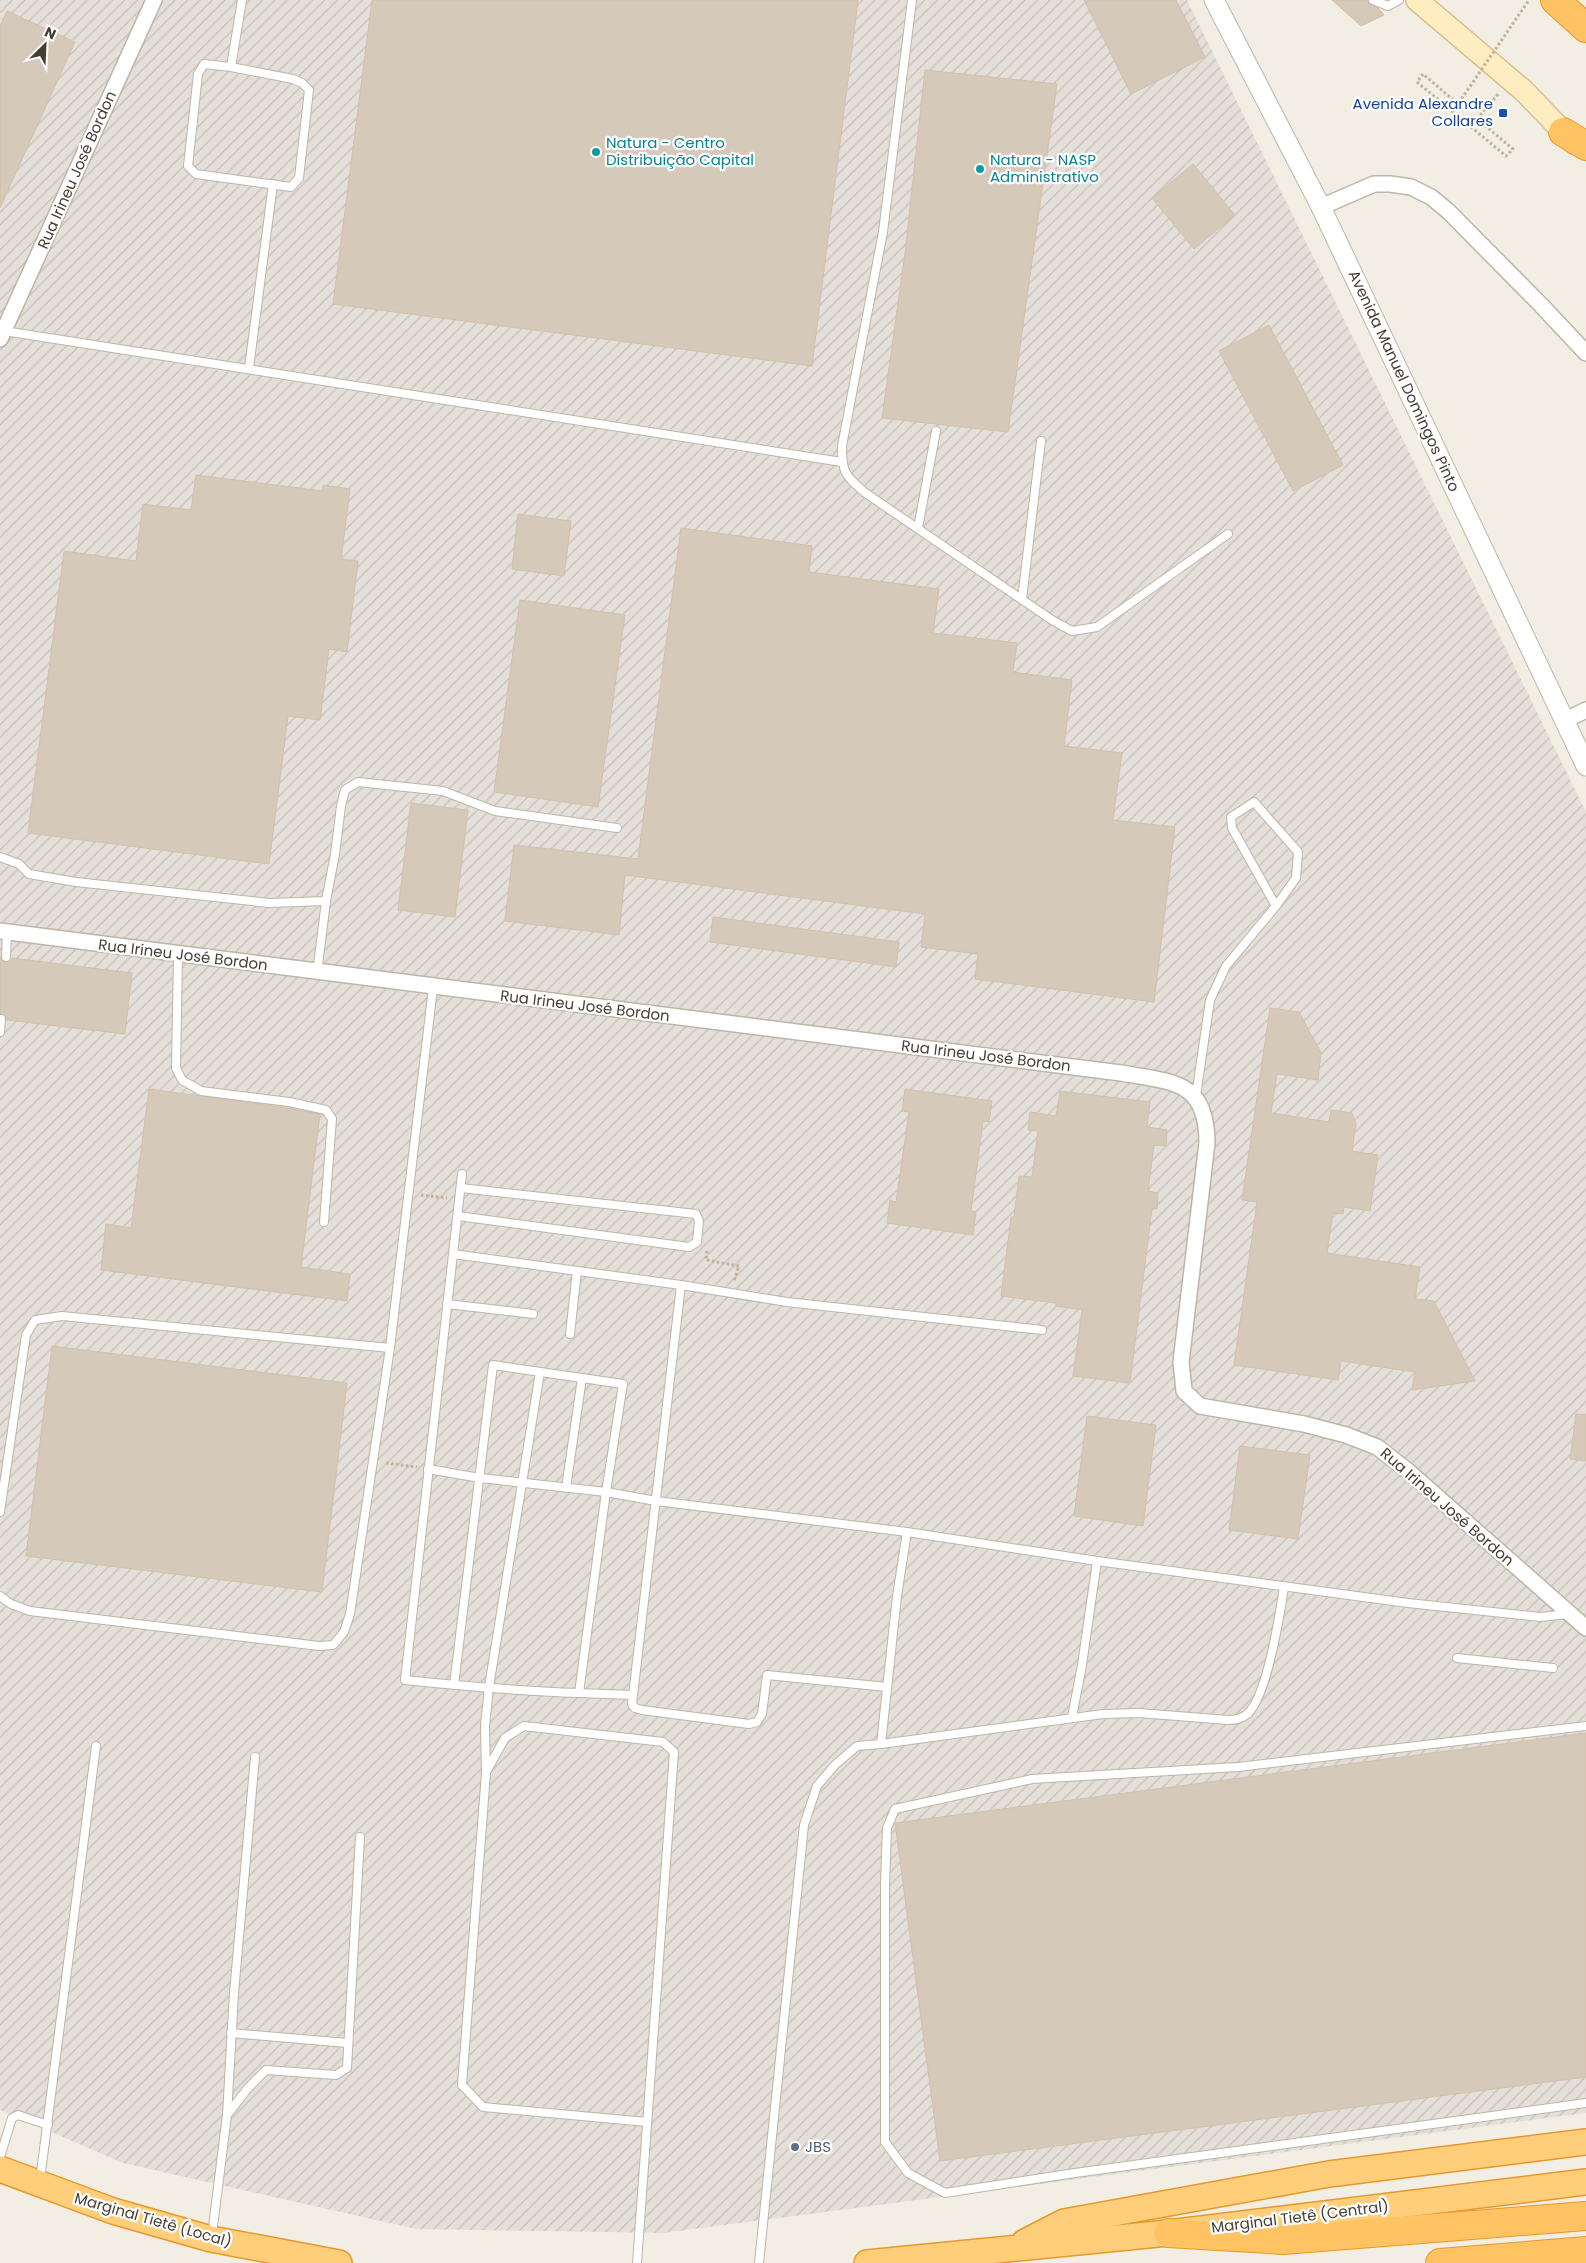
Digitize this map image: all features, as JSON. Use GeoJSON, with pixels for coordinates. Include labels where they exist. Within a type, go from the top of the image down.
{"type":"FeatureCollection","features":[{"type":"Feature","properties":{"kind":"highway"},"geometry":{"type":"LineString","coordinates":[[1555,0],[1586,28]]}},
{"type":"Feature","properties":{"kind":"highway"},"geometry":{"type":"LineString","coordinates":[[1563,132],[1586,146]]}},
{"type":"Feature","properties":{"kind":"highway"},"geometry":{"type":"LineString","coordinates":[[867,2263],[1013,2249],[1064,2222],[1329,2174],[1586,2142]]}},
{"type":"Feature","properties":{"kind":"highway","name":"Marginal Tietê (Local)"},"geometry":{"type":"LineString","coordinates":[[0,2169],[113,2211],[211,2239],[339,2263]]}},
{"type":"Feature","properties":{"kind":"highway","name":"Marginal Tietê (Central)"},"geometry":{"type":"LineString","coordinates":[[1013,2249],[1168,2233],[1586,2182]]}},
{"type":"Feature","properties":{"kind":"highway"},"geometry":{"type":"LineString","coordinates":[[1168,2233],[1283,2240],[1586,2216]]}},
{"type":"Feature","properties":{"kind":"highway"},"geometry":{"type":"LineString","coordinates":[[1440,2263],[1586,2251]]}},
{"type":"Feature","properties":{"kind":"main road"},"geometry":{"type":"LineString","coordinates":[[1417,0],[1510,80],[1586,156]]}},
{"type":"Feature","properties":{"kind":"street","name":"Rua Irineu José Bordon"},"geometry":{"type":"LineString","coordinates":[[2,335],[154,0]]}},
{"type":"Feature","properties":{"kind":"street","name":"Avenida Manuel Domingos Pinto"},"geometry":{"type":"LineString","coordinates":[[1214,0],[1321,207],[1586,766]]}},
{"type":"Feature","properties":{"kind":"street"},"geometry":{"type":"LineString","coordinates":[[1321,207],[1374,184],[1411,187],[1431,197],[1448,211],[1528,291],[1586,354]]}},
{"type":"Feature","properties":{"kind":"street"},"geometry":{"type":"LineString","coordinates":[[1564,721],[1586,710]]}},
{"type":"Feature","properties":{"kind":"street","name":"Rua Irineu José Bordon"},"geometry":{"type":"LineString","coordinates":[[4,932],[433,988],[1121,1073],[1166,1081],[1196,1096],[1203,1110],[1207,1126],[1207,1143],[1181,1362],[1184,1391],[1200,1406],[1304,1424],[1346,1435],[1377,1447],[1408,1471],[1586,1628]]}},
{"type":"Feature","properties":{"kind":"lane"},"geometry":{"type":"LineString","coordinates":[[231,67],[242,0]]}},
{"type":"Feature","properties":{"kind":"lane"},"geometry":{"type":"LineString","coordinates":[[912,0],[884,232],[842,446],[842,462],[846,476],[864,492],[1063,628],[1072,631],[1097,627],[1228,534]]}},
{"type":"Feature","properties":{"kind":"lane"},"geometry":{"type":"LineString","coordinates":[[1374,0],[1388,6],[1399,0]]}},
{"type":"Feature","properties":{"kind":"lane"},"geometry":{"type":"LineString","coordinates":[[204,64],[231,67],[293,79],[302,82],[309,90],[299,178],[290,187],[273,184],[196,174],[188,166],[198,74],[204,64]]}},
{"type":"Feature","properties":{"kind":"lane"},"geometry":{"type":"LineString","coordinates":[[249,368],[273,184]]}},
{"type":"Feature","properties":{"kind":"lane"},"geometry":{"type":"LineString","coordinates":[[2,335],[249,368],[842,462]]}},
{"type":"Feature","properties":{"kind":"lane"},"geometry":{"type":"LineString","coordinates":[[918,528],[936,431]]}},
{"type":"Feature","properties":{"kind":"lane"},"geometry":{"type":"LineString","coordinates":[[1022,599],[1041,441]]}},
{"type":"Feature","properties":{"kind":"lane"},"geometry":{"type":"LineString","coordinates":[[317,972],[341,806],[345,790],[358,782],[443,791],[495,811],[617,828]]}},
{"type":"Feature","properties":{"kind":"lane"},"geometry":{"type":"LineString","coordinates":[[1196,1096],[1210,1000],[1226,966],[1276,906],[1296,878],[1298,852],[1254,802],[1231,817],[1232,828],[1276,906]]}},
{"type":"Feature","properties":{"kind":"lane"},"geometry":{"type":"LineString","coordinates":[[0,857],[19,864],[29,874],[76,882],[269,903],[326,902]]}},
{"type":"Feature","properties":{"kind":"lane"},"geometry":{"type":"LineString","coordinates":[[4,932],[6,957]]}},
{"type":"Feature","properties":{"kind":"lane"},"geometry":{"type":"LineString","coordinates":[[178,954],[176,1068],[182,1080],[201,1091],[289,1102],[326,1110],[332,1119],[324,1222]]}},
{"type":"Feature","properties":{"kind":"lane"},"geometry":{"type":"LineString","coordinates":[[0,1596],[11,1604],[30,1611],[319,1646],[333,1645],[344,1632],[350,1614],[390,1348],[433,988]]}},
{"type":"Feature","properties":{"kind":"lane"},"geometry":{"type":"LineString","coordinates":[[0,1032],[2,1019]]}},
{"type":"Feature","properties":{"kind":"lane"},"geometry":{"type":"LineString","coordinates":[[462,1174],[404,1680],[454,1685],[632,1695]]}},
{"type":"Feature","properties":{"kind":"lane"},"geometry":{"type":"LineString","coordinates":[[458,1216],[690,1247],[697,1242],[699,1218],[696,1214],[461,1188]]}},
{"type":"Feature","properties":{"kind":"lane"},"geometry":{"type":"LineString","coordinates":[[453,1254],[731,1292],[787,1302],[1042,1330]]}},
{"type":"Feature","properties":{"kind":"lane"},"geometry":{"type":"LineString","coordinates":[[570,1334],[577,1271]]}},
{"type":"Feature","properties":{"kind":"lane"},"geometry":{"type":"LineString","coordinates":[[682,1285],[632,1704],[642,1710],[749,1724],[757,1722],[762,1714],[767,1675],[887,1687]]}},
{"type":"Feature","properties":{"kind":"lane"},"geometry":{"type":"LineString","coordinates":[[447,1304],[534,1314]]}},
{"type":"Feature","properties":{"kind":"lane"},"geometry":{"type":"LineString","coordinates":[[0,1512],[26,1335],[35,1320],[62,1316],[390,1348]]}},
{"type":"Feature","properties":{"kind":"lane"},"geometry":{"type":"LineString","coordinates":[[454,1685],[494,1365],[623,1384],[606,1492],[579,1693]]}},
{"type":"Feature","properties":{"kind":"lane"},"geometry":{"type":"LineString","coordinates":[[540,1372],[489,1687],[485,1726],[486,1773],[462,2085],[484,2107],[647,2122]]}},
{"type":"Feature","properties":{"kind":"lane"},"geometry":{"type":"LineString","coordinates":[[566,1488],[582,1378]]}},
{"type":"Feature","properties":{"kind":"lane"},"geometry":{"type":"LineString","coordinates":[[428,1469],[480,1478],[606,1492],[656,1501],[907,1532],[1284,1587],[1485,1612],[1540,1617],[1569,1614]]}},
{"type":"Feature","properties":{"kind":"lane"},"geometry":{"type":"LineString","coordinates":[[880,1744],[907,1532]]}},
{"type":"Feature","properties":{"kind":"lane"},"geometry":{"type":"LineString","coordinates":[[1072,1717],[1082,1665],[1097,1561]]}},
{"type":"Feature","properties":{"kind":"lane"},"geometry":{"type":"LineString","coordinates":[[759,2263],[804,1825],[817,1786],[835,1765],[858,1746],[1072,1717],[1140,1713],[1228,1720],[1238,1719],[1248,1714],[1256,1701],[1270,1662],[1284,1587]]}},
{"type":"Feature","properties":{"kind":"lane"},"geometry":{"type":"LineString","coordinates":[[1457,1658],[1554,1668]]}},
{"type":"Feature","properties":{"kind":"lane"},"geometry":{"type":"LineString","coordinates":[[486,1773],[505,1738],[524,1726],[663,1742],[674,1752],[637,2263]]}},
{"type":"Feature","properties":{"kind":"lane"},"geometry":{"type":"LineString","coordinates":[[1586,1726],[1238,1767],[1032,1779],[895,1809],[887,1828],[885,1876],[885,2142],[908,2173],[945,2193],[1075,2173],[1586,2103]]}},
{"type":"Feature","properties":{"kind":"lane"},"geometry":{"type":"LineString","coordinates":[[40,2185],[96,1746]]}},
{"type":"Feature","properties":{"kind":"lane"},"geometry":{"type":"LineString","coordinates":[[211,2239],[227,2115],[231,2033],[255,1757]]}},
{"type":"Feature","properties":{"kind":"lane"},"geometry":{"type":"LineString","coordinates":[[227,2115],[248,2088],[266,2070],[336,2075],[346,2068],[360,1837]]}},
{"type":"Feature","properties":{"kind":"lane"},"geometry":{"type":"LineString","coordinates":[[231,2033],[347,2043]]}},
{"type":"Feature","properties":{"kind":"lane"},"geometry":{"type":"LineString","coordinates":[[0,2157],[12,2118],[18,2115],[48,2125]]}},
{"type":"Feature","properties":{"kind":"path"},"geometry":{"type":"LineString","coordinates":[[1510,80],[1477,119],[1513,149],[1506,156],[1417,82],[1423,74],[1458,104],[1529,0]]}},
{"type":"Feature","properties":{"kind":"path"},"geometry":{"type":"LineString","coordinates":[[408,1193],[460,1199]]}},
{"type":"Feature","properties":{"kind":"path"},"geometry":{"type":"LineString","coordinates":[[698,1231],[709,1234],[706,1260],[739,1266],[731,1292]]}},
{"type":"Feature","properties":{"kind":"path"},"geometry":{"type":"LineString","coordinates":[[373,1461],[428,1469]]}},
{"type":"Feature","properties":{"kind":"shaded area"},"geometry":{"type":"Polygon","coordinates":[[[0,0],[1187,0],[1586,812],[1586,2113],[663,2233],[416,2229],[123,2163],[0,2110],[0,0]]]}},
{"type":"Feature","properties":{"kind":"building","name":"Natura - Centro Distribuição Capital"},"geometry":{"type":"Polygon","coordinates":[[[372,0],[858,0],[812,366],[333,304],[372,0]]]}},
{"type":"Feature","properties":{"kind":"building"},"geometry":{"type":"Polygon","coordinates":[[[1084,0],[1176,0],[1205,57],[1131,94],[1084,0]]]}},
{"type":"Feature","properties":{"kind":"building"},"geometry":{"type":"Polygon","coordinates":[[[1332,0],[1367,0],[1369,4],[1378,8],[1384,15],[1361,26],[1332,0]]]}},
{"type":"Feature","properties":{"kind":"building"},"geometry":{"type":"Polygon","coordinates":[[[7,11],[75,42],[0,208],[0,27],[7,11]]]}},
{"type":"Feature","properties":{"kind":"building","name":"Natura - NASP Administrativo"},"geometry":{"type":"Polygon","coordinates":[[[925,70],[1057,84],[1008,432],[882,418],[905,253],[925,70]]]}},
{"type":"Feature","properties":{"kind":"building"},"geometry":{"type":"Polygon","coordinates":[[[1193,164],[1235,215],[1194,249],[1152,198],[1193,164]]]}},
{"type":"Feature","properties":{"kind":"building"},"geometry":{"type":"Polygon","coordinates":[[[1269,325],[1343,465],[1293,491],[1219,351],[1269,325]]]}},
{"type":"Feature","properties":{"kind":"building"},"geometry":{"type":"Polygon","coordinates":[[[196,475],[323,491],[323,485],[350,489],[341,559],[358,561],[347,652],[329,649],[320,720],[288,716],[269,864],[28,833],[64,551],[136,561],[143,504],[191,510],[196,475]]]}},
{"type":"Feature","properties":{"kind":"building"},"geometry":{"type":"Polygon","coordinates":[[[518,514],[571,521],[564,576],[512,569],[518,514]]]}},
{"type":"Feature","properties":{"kind":"building"},"geometry":{"type":"Polygon","coordinates":[[[681,528],[812,546],[809,572],[939,589],[933,633],[1017,643],[1013,672],[1072,680],[1064,746],[1122,753],[1113,820],[1175,827],[1154,1002],[975,979],[978,954],[921,947],[925,914],[625,875],[619,935],[505,921],[514,845],[638,859],[681,528]]]}},
{"type":"Feature","properties":{"kind":"building"},"geometry":{"type":"Polygon","coordinates":[[[520,600],[625,615],[598,807],[494,792],[520,600]]]}},
{"type":"Feature","properties":{"kind":"building"},"geometry":{"type":"Polygon","coordinates":[[[411,803],[468,810],[455,917],[398,910],[411,803]]]}},
{"type":"Feature","properties":{"kind":"building"},"geometry":{"type":"Polygon","coordinates":[[[713,917],[899,942],[896,967],[710,942],[713,917]]]}},
{"type":"Feature","properties":{"kind":"building"},"geometry":{"type":"Polygon","coordinates":[[[0,956],[5,963],[9,962],[12,958],[132,973],[125,1034],[7,1020],[5,1015],[0,1014],[0,956]]]}},
{"type":"Feature","properties":{"kind":"building"},"geometry":{"type":"Polygon","coordinates":[[[1270,1008],[1299,1012],[1321,1053],[1318,1080],[1277,1074],[1271,1113],[1329,1122],[1331,1110],[1352,1113],[1356,1124],[1352,1151],[1378,1155],[1370,1211],[1344,1207],[1343,1214],[1333,1213],[1327,1253],[1420,1267],[1415,1299],[1434,1301],[1475,1381],[1412,1390],[1415,1372],[1341,1361],[1338,1380],[1234,1365],[1257,1202],[1242,1200],[1270,1008]]]}},
{"type":"Feature","properties":{"kind":"building"},"geometry":{"type":"Polygon","coordinates":[[[149,1089],[320,1114],[301,1267],[350,1274],[347,1301],[101,1270],[106,1224],[131,1228],[149,1089]]]}},
{"type":"Feature","properties":{"kind":"building"},"geometry":{"type":"Polygon","coordinates":[[[905,1089],[992,1101],[989,1122],[983,1121],[971,1211],[976,1212],[973,1235],[887,1223],[890,1200],[896,1202],[909,1112],[902,1111],[905,1089]]]}},
{"type":"Feature","properties":{"kind":"building"},"geometry":{"type":"Polygon","coordinates":[[[1060,1091],[1150,1102],[1147,1127],[1167,1130],[1166,1146],[1154,1145],[1148,1191],[1158,1193],[1157,1209],[1152,1208],[1130,1383],[1073,1376],[1082,1310],[1056,1306],[1056,1303],[1001,1296],[1011,1217],[1014,1217],[1019,1176],[1032,1177],[1038,1131],[1028,1130],[1030,1112],[1056,1116],[1060,1091]]]}},
{"type":"Feature","properties":{"kind":"building"},"geometry":{"type":"Polygon","coordinates":[[[52,1346],[347,1383],[322,1592],[26,1556],[52,1346]]]}},
{"type":"Feature","properties":{"kind":"building"},"geometry":{"type":"Polygon","coordinates":[[[1576,1414],[1586,1415],[1586,1461],[1570,1459],[1576,1414]]]}},
{"type":"Feature","properties":{"kind":"building"},"geometry":{"type":"Polygon","coordinates":[[[1087,1416],[1156,1425],[1143,1526],[1074,1516],[1087,1416]]]}},
{"type":"Feature","properties":{"kind":"building"},"geometry":{"type":"Polygon","coordinates":[[[1240,1446],[1310,1455],[1298,1539],[1229,1530],[1240,1446]]]}},
{"type":"Feature","properties":{"kind":"building"},"geometry":{"type":"Polygon","coordinates":[[[1586,1733],[1586,2077],[940,2161],[895,1823],[1586,1733]]]}},
{"type":"Feature","properties":{"kind":"place","name":"Avenida Alexandre Collares"},"geometry":{"type":"Point","coordinates":[1503,113]}},
{"type":"Feature","properties":{"kind":"place","name":"Natura - Centro Distribuição Capital"},"geometry":{"type":"Point","coordinates":[596,152]}},
{"type":"Feature","properties":{"kind":"place","name":"Natura - NASP Administrativo"},"geometry":{"type":"Point","coordinates":[980,169]}},
{"type":"Feature","properties":{"kind":"place","name":"JBS"},"geometry":{"type":"Point","coordinates":[795,2147]}}]}
